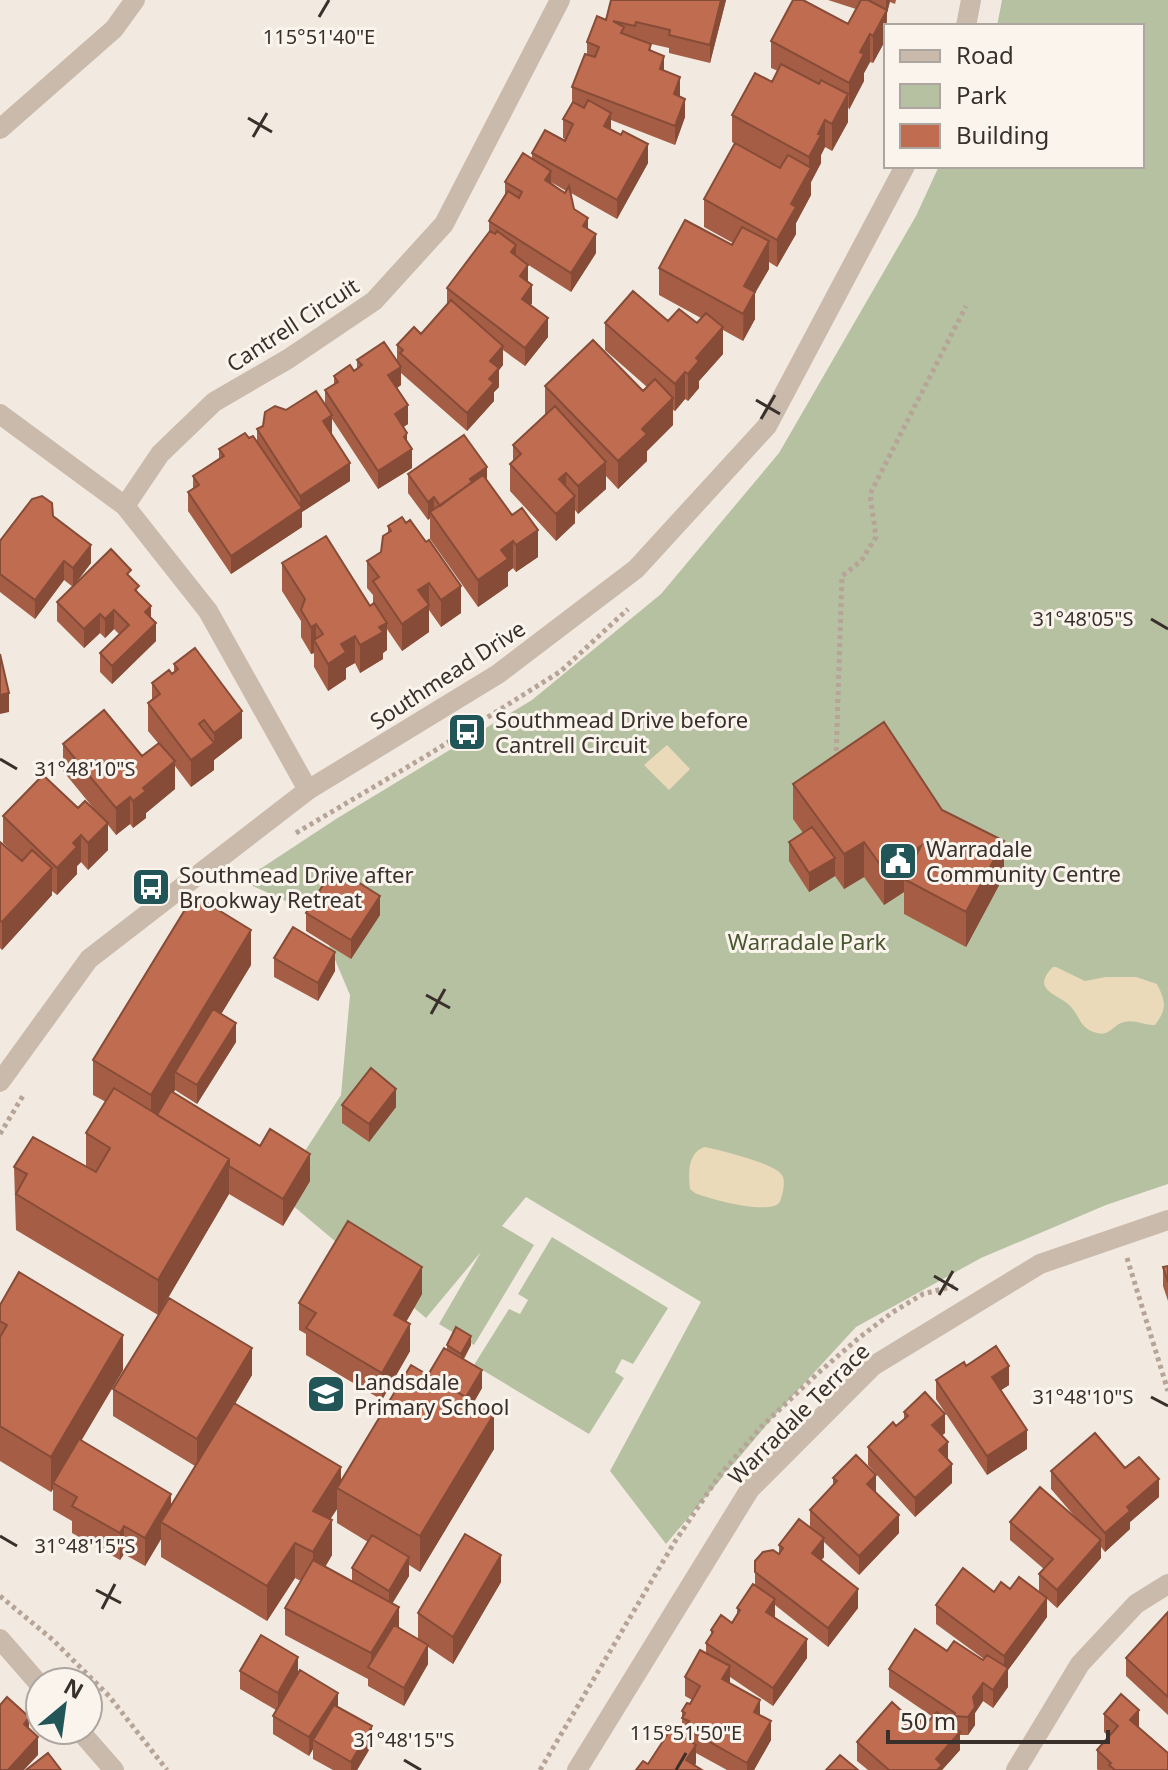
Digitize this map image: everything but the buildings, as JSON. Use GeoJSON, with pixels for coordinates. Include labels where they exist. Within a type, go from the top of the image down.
{"type":"FeatureCollection","features":[{"type":"Feature","properties":{"kind":"street"},"geometry":{"type":"LineString","coordinates":[[0,129],[114,29],[135,0]]}},
{"type":"Feature","properties":{"kind":"street","name":"Cantrell Circuit"},"geometry":{"type":"LineString","coordinates":[[125,506],[160,454],[214,402],[288,359],[374,301],[444,224],[560,0]]}},
{"type":"Feature","properties":{"kind":"street"},"geometry":{"type":"LineString","coordinates":[[966,24],[971,0]]}},
{"type":"Feature","properties":{"kind":"street","name":"Southmead Drive"},"geometry":{"type":"LineString","coordinates":[[0,1082],[89,959],[308,790],[498,674],[636,569],[767,426],[904,168]]}},
{"type":"Feature","properties":{"kind":"street"},"geometry":{"type":"LineString","coordinates":[[0,414],[125,506],[208,611],[308,790]]}},
{"type":"Feature","properties":{"kind":"street","name":"Warradale Terrace"},"geometry":{"type":"LineString","coordinates":[[577,1770],[750,1489],[873,1366],[1040,1264],[1168,1220]]}},
{"type":"Feature","properties":{"kind":"street"},"geometry":{"type":"LineString","coordinates":[[1016,1770],[1080,1664],[1136,1604],[1168,1584]]}},
{"type":"Feature","properties":{"kind":"street"},"geometry":{"type":"LineString","coordinates":[[0,1639],[24,1667]]}},
{"type":"Feature","properties":{"kind":"street"},"geometry":{"type":"LineString","coordinates":[[93,1746],[114,1770]]}},
{"type":"Feature","properties":{"kind":"path"},"geometry":{"type":"LineString","coordinates":[[836,769],[842,576],[861,561],[876,537],[870,494],[966,306]]}},
{"type":"Feature","properties":{"kind":"path"},"geometry":{"type":"LineString","coordinates":[[1120,1237],[1168,1391]]}},
{"type":"Feature","properties":{"kind":"path"},"geometry":{"type":"LineString","coordinates":[[540,1770],[674,1543],[719,1476]]}},
{"type":"Feature","properties":{"kind":"path"},"geometry":{"type":"LineString","coordinates":[[0,1596],[53,1640],[109,1696],[167,1770]]}},
{"type":"Feature","properties":{"kind":"green space","name":"Warradale Park"},"geometry":{"type":"Polygon","coordinates":[[[1002,0],[1168,0],[1168,1184],[1106,1205],[981,1258],[856,1327],[775,1415],[666,1544],[610,1471],[701,1302],[526,1197],[502,1226],[534,1245],[474,1345],[439,1324],[481,1252],[426,1318],[278,1193],[341,1095],[350,995],[316,915],[242,881],[336,819],[532,700],[661,594],[779,453],[916,216],[938,168],[1144,168],[1144,24],[997,24],[1002,0]]]}},
{"type":"Feature","properties":{"kind":"green space"},"geometry":{"type":"Polygon","coordinates":[[[552,1237],[668,1308],[633,1364],[622,1359],[615,1372],[624,1378],[589,1434],[474,1365],[509,1309],[520,1314],[528,1300],[518,1294],[552,1237]]]}},
{"type":"Feature","properties":{"kind":"sand"},"geometry":{"type":"Polygon","coordinates":[[[667,745],[690,769],[669,790],[644,765],[667,745]]]}},
{"type":"Feature","properties":{"kind":"sand"},"geometry":{"type":"Polygon","coordinates":[[[1053,967],[1085,981],[1136,977],[1157,984],[1163,1001],[1162,1014],[1155,1025],[1128,1021],[1105,1033],[1091,1031],[1071,1007],[1045,987],[1046,975],[1053,967]]]}},
{"type":"Feature","properties":{"kind":"sand"},"geometry":{"type":"Polygon","coordinates":[[[705,1147],[776,1170],[784,1182],[779,1203],[751,1207],[695,1193],[690,1189],[690,1164],[695,1153],[705,1147]]]}},
{"type":"Feature","properties":{"kind":"place","name":"Southmead Drive before Cantrell Circuit"},"geometry":{"type":"Point","coordinates":[467,732]}},
{"type":"Feature","properties":{"kind":"place","name":"Warradale Community Centre"},"geometry":{"type":"Point","coordinates":[898,861]}},
{"type":"Feature","properties":{"kind":"place","name":"Southmead Drive after Brookway Retreat"},"geometry":{"type":"Point","coordinates":[151,887]}},
{"type":"Feature","properties":{"kind":"place","name":"Landsdale Primary School"},"geometry":{"type":"Point","coordinates":[326,1394]}}]}
